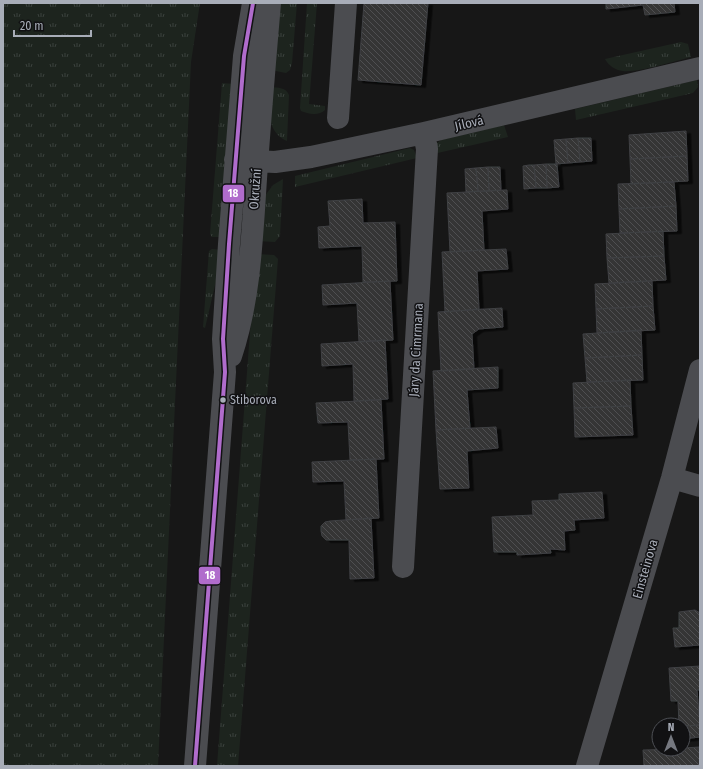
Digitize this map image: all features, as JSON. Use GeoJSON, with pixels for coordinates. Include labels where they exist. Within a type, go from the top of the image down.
{"type":"FeatureCollection","features":[{"type":"Feature","properties":{"kind":"street","name":"Okružní"},"geometry":{"type":"LineString","coordinates":[[195,766],[225,372],[223,340],[224,313],[235,160],[244,56],[254,3]]}},
{"type":"Feature","properties":{"kind":"street","name":"Okružní"},"geometry":{"type":"LineString","coordinates":[[225,372],[237,336],[246,292],[270,3]]}},
{"type":"Feature","properties":{"kind":"street"},"geometry":{"type":"LineString","coordinates":[[338,118],[346,3]]}},
{"type":"Feature","properties":{"kind":"street","name":"Jílová"},"geometry":{"type":"LineString","coordinates":[[235,160],[282,161],[306,158],[424,134],[700,68]]}},
{"type":"Feature","properties":{"kind":"street","name":"Járy da Cimrmana"},"geometry":{"type":"LineString","coordinates":[[403,567],[427,149],[424,134]]}},
{"type":"Feature","properties":{"kind":"street","name":"Einsteinova"},"geometry":{"type":"LineString","coordinates":[[587,766],[672,478],[700,370]]}},
{"type":"Feature","properties":{"kind":"street"},"geometry":{"type":"LineString","coordinates":[[672,478],[700,486]]}},
{"type":"Feature","properties":{"kind":"green space"},"geometry":{"type":"Polygon","coordinates":[[[3,3],[200,3],[191,62],[158,766],[3,766],[3,3]]]}},
{"type":"Feature","properties":{"kind":"green space"},"geometry":{"type":"Polygon","coordinates":[[[277,3],[297,3],[292,63],[290,70],[286,73],[271,70],[277,3]]]}},
{"type":"Feature","properties":{"kind":"green space"},"geometry":{"type":"Polygon","coordinates":[[[307,3],[317,3],[309,104],[325,106],[325,110],[317,114],[310,114],[301,111],[300,108],[307,3]]]}},
{"type":"Feature","properties":{"kind":"green space"},"geometry":{"type":"Polygon","coordinates":[[[681,42],[688,44],[691,57],[646,69],[623,71],[610,66],[605,59],[681,42]]]}},
{"type":"Feature","properties":{"kind":"green space"},"geometry":{"type":"Polygon","coordinates":[[[697,80],[698,87],[693,93],[576,120],[575,109],[697,80]]]}},
{"type":"Feature","properties":{"kind":"green space"},"geometry":{"type":"Polygon","coordinates":[[[222,83],[234,84],[223,237],[212,237],[210,234],[222,83]]]}},
{"type":"Feature","properties":{"kind":"green space"},"geometry":{"type":"Polygon","coordinates":[[[270,87],[284,89],[289,95],[287,141],[280,137],[272,125],[269,110],[270,87]]]}},
{"type":"Feature","properties":{"kind":"green space"},"geometry":{"type":"Polygon","coordinates":[[[504,125],[508,137],[433,154],[437,143],[441,140],[504,125]]]}},
{"type":"Feature","properties":{"kind":"green space"},"geometry":{"type":"Polygon","coordinates":[[[410,148],[414,150],[417,158],[295,187],[295,176],[410,148]]]}},
{"type":"Feature","properties":{"kind":"green space"},"geometry":{"type":"Polygon","coordinates":[[[283,179],[280,236],[275,242],[258,241],[264,197],[273,185],[283,179]]]}},
{"type":"Feature","properties":{"kind":"green space"},"geometry":{"type":"Polygon","coordinates":[[[212,249],[222,250],[205,328],[203,327],[209,251],[212,249]]]}},
{"type":"Feature","properties":{"kind":"green space"},"geometry":{"type":"Polygon","coordinates":[[[256,254],[274,255],[278,259],[238,766],[217,766],[256,254]]]}},
{"type":"Feature","properties":{"kind":"building"},"geometry":{"type":"Polygon","coordinates":[[[364,3],[428,3],[421,85],[358,80],[364,3]]]}},
{"type":"Feature","properties":{"kind":"building"},"geometry":{"type":"Polygon","coordinates":[[[606,3],[674,3],[675,12],[645,15],[643,5],[606,9],[606,3]]]}},
{"type":"Feature","properties":{"kind":"building"},"geometry":{"type":"Polygon","coordinates":[[[686,131],[687,156],[630,159],[629,135],[686,131]]]}},
{"type":"Feature","properties":{"kind":"building"},"geometry":{"type":"Polygon","coordinates":[[[578,138],[580,162],[568,163],[566,139],[578,138]]]}},
{"type":"Feature","properties":{"kind":"building"},"geometry":{"type":"Polygon","coordinates":[[[578,138],[591,138],[592,161],[580,162],[578,138]]]}},
{"type":"Feature","properties":{"kind":"building"},"geometry":{"type":"Polygon","coordinates":[[[566,139],[568,163],[556,164],[554,140],[566,139]]]}},
{"type":"Feature","properties":{"kind":"building"},"geometry":{"type":"Polygon","coordinates":[[[687,156],[688,181],[631,184],[630,159],[687,156]]]}},
{"type":"Feature","properties":{"kind":"building"},"geometry":{"type":"Polygon","coordinates":[[[546,164],[547,188],[536,188],[534,165],[546,164]]]}},
{"type":"Feature","properties":{"kind":"building"},"geometry":{"type":"Polygon","coordinates":[[[546,164],[557,164],[559,187],[547,188],[546,164]]]}},
{"type":"Feature","properties":{"kind":"building"},"geometry":{"type":"Polygon","coordinates":[[[534,165],[536,188],[524,189],[523,166],[534,165]]]}},
{"type":"Feature","properties":{"kind":"building"},"geometry":{"type":"Polygon","coordinates":[[[488,167],[489,191],[478,191],[476,168],[488,167]]]}},
{"type":"Feature","properties":{"kind":"building"},"geometry":{"type":"Polygon","coordinates":[[[488,167],[500,167],[501,190],[489,191],[488,167]]]}},
{"type":"Feature","properties":{"kind":"building"},"geometry":{"type":"Polygon","coordinates":[[[476,168],[478,191],[466,192],[465,169],[476,168]]]}},
{"type":"Feature","properties":{"kind":"building"},"geometry":{"type":"Polygon","coordinates":[[[674,182],[676,206],[619,209],[618,184],[674,182]]]}},
{"type":"Feature","properties":{"kind":"building"},"geometry":{"type":"Polygon","coordinates":[[[507,190],[508,209],[482,211],[484,250],[450,252],[447,193],[507,190]]]}},
{"type":"Feature","properties":{"kind":"building"},"geometry":{"type":"Polygon","coordinates":[[[362,199],[363,223],[395,222],[397,281],[363,282],[362,246],[319,248],[318,227],[330,226],[328,201],[362,199]]]}},
{"type":"Feature","properties":{"kind":"building"},"geometry":{"type":"Polygon","coordinates":[[[676,206],[677,231],[620,233],[619,209],[676,206]]]}},
{"type":"Feature","properties":{"kind":"building"},"geometry":{"type":"Polygon","coordinates":[[[663,231],[664,256],[607,258],[606,234],[663,231]]]}},
{"type":"Feature","properties":{"kind":"building"},"geometry":{"type":"Polygon","coordinates":[[[506,249],[508,269],[477,271],[479,309],[445,312],[442,252],[506,249]]]}},
{"type":"Feature","properties":{"kind":"building"},"geometry":{"type":"Polygon","coordinates":[[[664,256],[666,280],[609,283],[607,258],[664,256]]]}},
{"type":"Feature","properties":{"kind":"building"},"geometry":{"type":"Polygon","coordinates":[[[390,281],[393,340],[359,342],[357,303],[323,305],[322,285],[390,281]]]}},
{"type":"Feature","properties":{"kind":"building"},"geometry":{"type":"Polygon","coordinates":[[[652,281],[653,306],[596,309],[595,284],[652,281]]]}},
{"type":"Feature","properties":{"kind":"building"},"geometry":{"type":"Polygon","coordinates":[[[653,306],[655,330],[597,333],[596,309],[653,306]]]}},
{"type":"Feature","properties":{"kind":"building"},"geometry":{"type":"Polygon","coordinates":[[[502,308],[503,327],[479,329],[472,334],[474,369],[441,371],[438,312],[502,308]]]}},
{"type":"Feature","properties":{"kind":"building"},"geometry":{"type":"Polygon","coordinates":[[[641,330],[642,355],[585,358],[583,334],[641,330]]]}},
{"type":"Feature","properties":{"kind":"building"},"geometry":{"type":"Polygon","coordinates":[[[385,340],[388,399],[354,401],[353,364],[322,366],[321,344],[385,340]]]}},
{"type":"Feature","properties":{"kind":"building"},"geometry":{"type":"Polygon","coordinates":[[[642,355],[643,380],[587,382],[585,358],[642,355]]]}},
{"type":"Feature","properties":{"kind":"building"},"geometry":{"type":"Polygon","coordinates":[[[498,367],[498,388],[467,390],[470,428],[436,430],[433,371],[498,367]]]}},
{"type":"Feature","properties":{"kind":"building"},"geometry":{"type":"Polygon","coordinates":[[[630,380],[631,406],[574,408],[573,383],[630,380]]]}},
{"type":"Feature","properties":{"kind":"building"},"geometry":{"type":"Polygon","coordinates":[[[381,400],[384,459],[350,460],[348,422],[318,423],[316,403],[381,400]]]}},
{"type":"Feature","properties":{"kind":"building"},"geometry":{"type":"Polygon","coordinates":[[[631,406],[633,435],[575,437],[574,408],[631,406]]]}},
{"type":"Feature","properties":{"kind":"building"},"geometry":{"type":"Polygon","coordinates":[[[496,427],[498,448],[467,451],[469,488],[440,489],[436,430],[496,427]]]}},
{"type":"Feature","properties":{"kind":"building"},"geometry":{"type":"Polygon","coordinates":[[[376,459],[379,518],[346,520],[344,481],[313,482],[312,462],[376,459]]]}},
{"type":"Feature","properties":{"kind":"building"},"geometry":{"type":"Polygon","coordinates":[[[602,492],[604,518],[574,520],[575,530],[564,531],[565,550],[550,549],[551,553],[517,555],[517,552],[494,552],[492,517],[533,515],[532,501],[559,500],[559,494],[602,492]]]}},
{"type":"Feature","properties":{"kind":"building"},"geometry":{"type":"Polygon","coordinates":[[[371,518],[374,578],[350,579],[349,540],[326,540],[322,536],[321,526],[325,522],[330,521],[371,518]]]}},
{"type":"Feature","properties":{"kind":"building"},"geometry":{"type":"Polygon","coordinates":[[[695,610],[700,613],[700,645],[675,647],[673,628],[679,628],[679,612],[695,610]]]}},
{"type":"Feature","properties":{"kind":"building"},"geometry":{"type":"Polygon","coordinates":[[[700,666],[700,690],[697,690],[700,725],[691,726],[691,717],[679,717],[678,701],[671,701],[669,668],[700,666]]]}},
{"type":"Feature","properties":{"kind":"building"},"geometry":{"type":"Polygon","coordinates":[[[700,725],[700,737],[691,738],[691,726],[700,725]]]}},
{"type":"Feature","properties":{"kind":"building"},"geometry":{"type":"Polygon","coordinates":[[[700,747],[700,766],[644,766],[643,750],[651,750],[651,757],[691,757],[691,748],[700,747]]]}},
{"type":"Feature","properties":{"kind":"transit line","name":"18"},"geometry":{"type":"LineString","coordinates":[[195,766],[225,372],[223,339],[229,244],[244,56],[253,3]]}},
{"type":"Feature","properties":{"kind":"place","name":"Stiborova"},"geometry":{"type":"Point","coordinates":[223,400]}}]}
